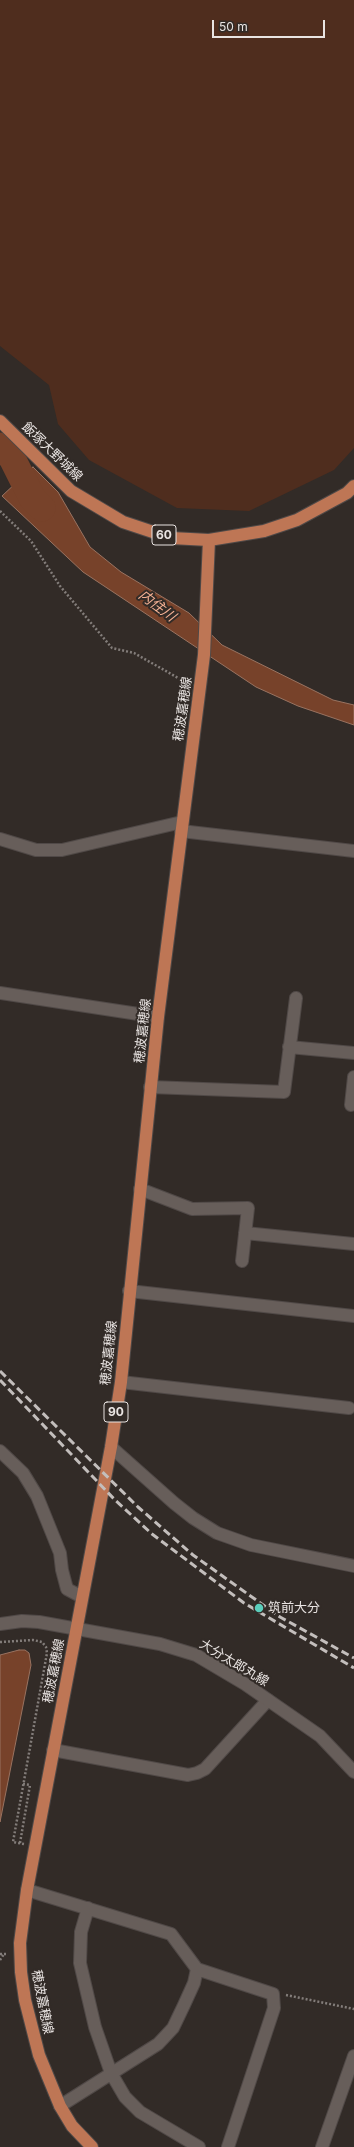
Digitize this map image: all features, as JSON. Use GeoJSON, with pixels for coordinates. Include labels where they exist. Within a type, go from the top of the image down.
{"type":"FeatureCollection","features":[{"type":"Feature","properties":{"kind":"main road","name":"飯塚大野城線"},"geometry":{"type":"LineString","coordinates":[[0,421],[71,490],[123,522],[171,538],[209,540],[264,530],[297,520],[347,492],[354,486]]}},
{"type":"Feature","properties":{"kind":"main road","name":"穂波嘉穂線"},"geometry":{"type":"LineString","coordinates":[[92,2147],[72,2126],[60,2106],[39,2055],[25,2000],[21,1972],[20,1944],[27,1890],[111,1447],[121,1382],[129,1291],[158,1017],[204,655],[208,595],[209,540]]}},
{"type":"Feature","properties":{"kind":"street"},"geometry":{"type":"LineString","coordinates":[[0,839],[36,850],[62,850],[181,827],[354,851]]}},
{"type":"Feature","properties":{"kind":"street"},"geometry":{"type":"LineString","coordinates":[[0,994],[158,1017]]}},
{"type":"Feature","properties":{"kind":"street"},"geometry":{"type":"LineString","coordinates":[[150,1088],[284,1092],[296,998]]}},
{"type":"Feature","properties":{"kind":"street"},"geometry":{"type":"LineString","coordinates":[[290,1047],[354,1053]]}},
{"type":"Feature","properties":{"kind":"street"},"geometry":{"type":"LineString","coordinates":[[351,1105],[354,1077]]}},
{"type":"Feature","properties":{"kind":"street"},"geometry":{"type":"LineString","coordinates":[[140,1189],[192,1209],[248,1208],[242,1261]]}},
{"type":"Feature","properties":{"kind":"street"},"geometry":{"type":"LineString","coordinates":[[246,1233],[354,1244]]}},
{"type":"Feature","properties":{"kind":"street"},"geometry":{"type":"LineString","coordinates":[[129,1291],[354,1316]]}},
{"type":"Feature","properties":{"kind":"street"},"geometry":{"type":"LineString","coordinates":[[121,1382],[349,1408]]}},
{"type":"Feature","properties":{"kind":"street"},"geometry":{"type":"LineString","coordinates":[[111,1447],[178,1506],[217,1533],[251,1545],[354,1566]]}},
{"type":"Feature","properties":{"kind":"street"},"geometry":{"type":"LineString","coordinates":[[0,1451],[23,1473],[37,1496],[60,1553],[62,1570],[67,1589],[82,1597]]}},
{"type":"Feature","properties":{"kind":"street","name":"大分太郎丸線"},"geometry":{"type":"LineString","coordinates":[[0,1624],[22,1621],[76,1629],[181,1650],[196,1655],[246,1684],[320,1736],[354,1772]]}},
{"type":"Feature","properties":{"kind":"street"},"geometry":{"type":"LineString","coordinates":[[53,1750],[188,1775],[197,1773],[205,1769],[268,1700]]}},
{"type":"Feature","properties":{"kind":"street"},"geometry":{"type":"LineString","coordinates":[[27,1890],[171,1934],[197,1969],[273,1994],[274,2008],[228,2147]]}},
{"type":"Feature","properties":{"kind":"street"},"geometry":{"type":"LineString","coordinates":[[88,1908],[80,1932],[80,1963],[95,2027],[111,2073],[125,2097],[140,2112],[199,2147]]}},
{"type":"Feature","properties":{"kind":"street"},"geometry":{"type":"LineString","coordinates":[[60,2106],[158,2044],[173,2028],[194,1983],[197,1969]]}},
{"type":"Feature","properties":{"kind":"street"},"geometry":{"type":"LineString","coordinates":[[322,2147],[354,2056]]}},
{"type":"Feature","properties":{"kind":"path"},"geometry":{"type":"LineString","coordinates":[[0,511],[31,541],[60,586],[112,648],[134,653],[199,690]]}},
{"type":"Feature","properties":{"kind":"path"},"geometry":{"type":"LineString","coordinates":[[0,1642],[33,1640],[42,1642],[48,1653],[13,1842],[20,1843],[30,1785],[24,1784]]}},
{"type":"Feature","properties":{"kind":"path"},"geometry":{"type":"LineString","coordinates":[[0,1954],[10,1954]]}},
{"type":"Feature","properties":{"kind":"path"},"geometry":{"type":"LineString","coordinates":[[0,1960],[4,1954]]}},
{"type":"Feature","properties":{"kind":"path"},"geometry":{"type":"LineString","coordinates":[[273,1994],[354,2009]]}},
{"type":"Feature","properties":{"kind":"shaded area"},"geometry":{"type":"Polygon","coordinates":[[[0,0],[354,0],[354,448],[334,470],[249,511],[177,508],[89,460],[58,424],[49,385],[0,346],[0,0]]]}},
{"type":"Feature","properties":{"kind":"water"},"geometry":{"type":"Polygon","coordinates":[[[33,467],[58,492],[90,547],[121,572],[189,613],[222,645],[333,700],[354,705],[354,725],[298,706],[256,687],[83,572],[2,496],[33,467]]]}},
{"type":"Feature","properties":{"kind":"water"},"geometry":{"type":"Polygon","coordinates":[[[25,1650],[29,1653],[31,1665],[0,1822],[0,1655],[25,1650]]]}},
{"type":"Feature","properties":{"kind":"waterway","name":"内住川"},"geometry":{"type":"LineString","coordinates":[[0,446],[12,458],[32,498],[42,508]]}},
{"type":"Feature","properties":{"kind":"railway"},"geometry":{"type":"LineString","coordinates":[[0,1371],[138,1507],[193,1555],[280,1617],[354,1658]]}},
{"type":"Feature","properties":{"kind":"railway"},"geometry":{"type":"LineString","coordinates":[[0,1380],[115,1500],[152,1534],[244,1603],[354,1668]]}},
{"type":"Feature","properties":{"kind":"place","name":"筑前大分"},"geometry":{"type":"Point","coordinates":[259,1608]}}]}
